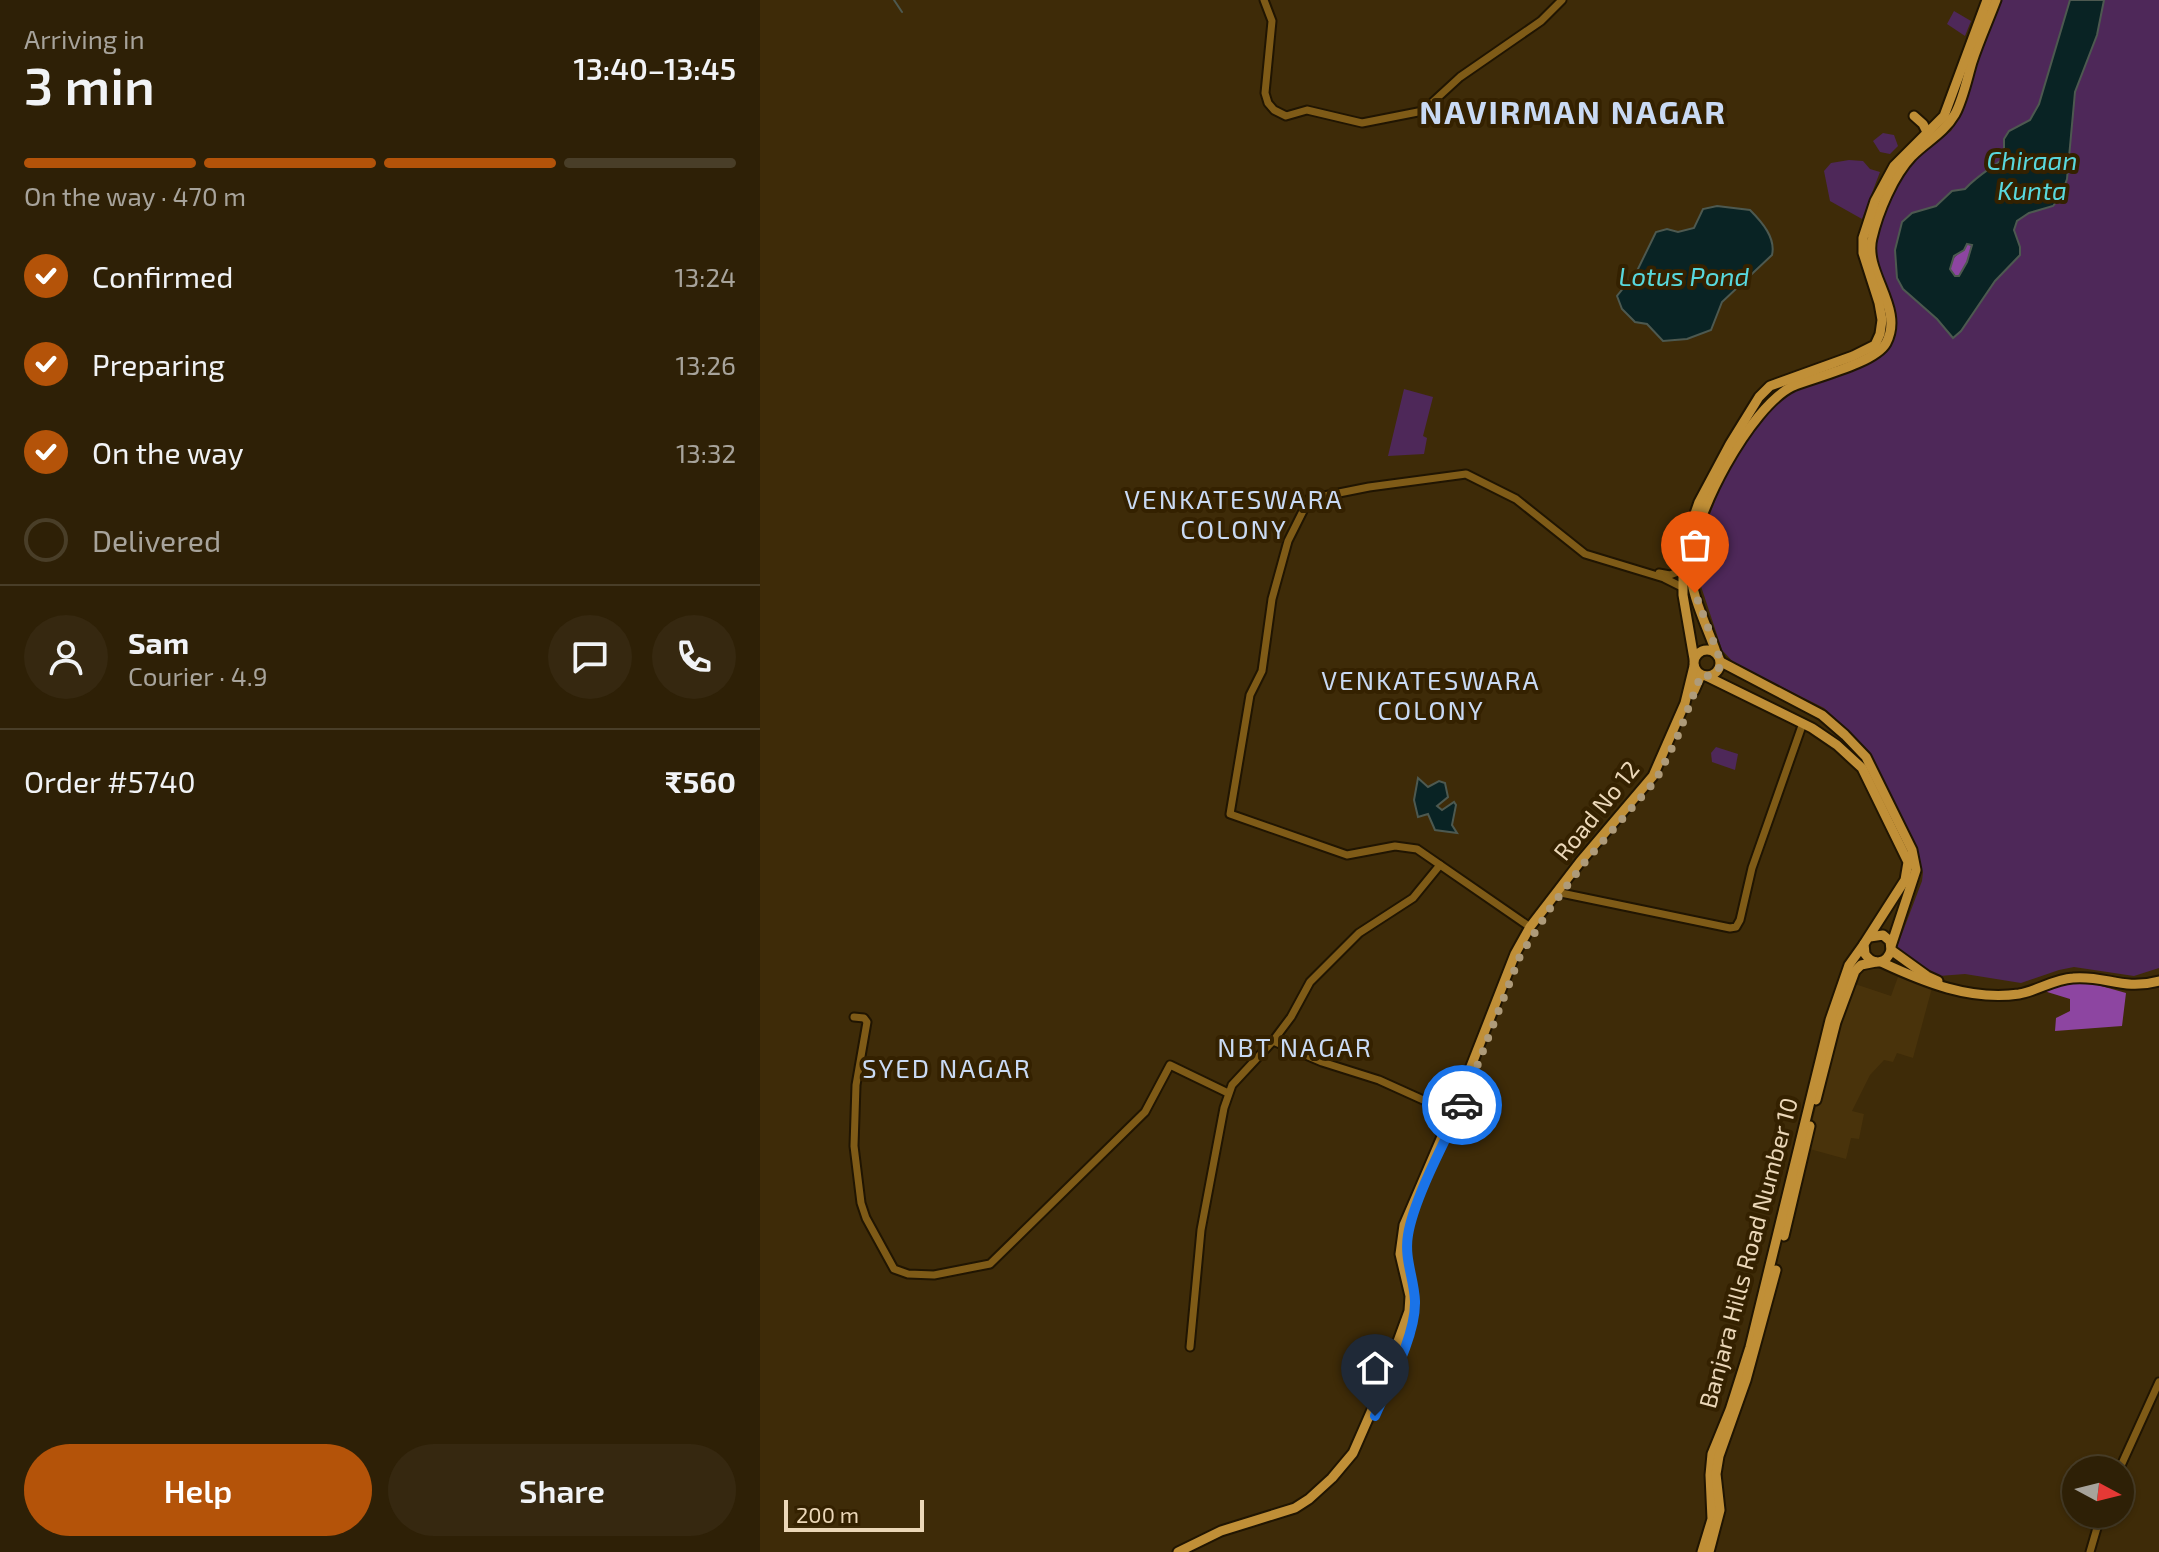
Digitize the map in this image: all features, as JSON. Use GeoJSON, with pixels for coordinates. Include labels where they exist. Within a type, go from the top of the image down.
{"type":"FeatureCollection","features":[{"type":"Feature","properties":{"kind":"main road"},"geometry":{"type":"LineString","coordinates":[[1734,447],[1759,397],[1770,386],[1875,345],[1882,320],[1864,262],[1863,238],[1875,201],[1894,166],[1944,116],[1987,0]]}},
{"type":"Feature","properties":{"kind":"main road"},"geometry":{"type":"LineString","coordinates":[[1912,875],[1862,768],[1837,745],[1803,723],[1704,676],[1694,662],[1682,587],[1683,570],[1704,491],[1767,404],[1779,394],[1873,355],[1885,345],[1889,336],[1889,309],[1872,258],[1871,239],[1883,205],[1911,157],[1942,132],[1956,113],[1996,0]]}},
{"type":"Feature","properties":{"kind":"main road"},"geometry":{"type":"LineString","coordinates":[[1914,116],[1927,132]]}},
{"type":"Feature","properties":{"kind":"main road"},"geometry":{"type":"LineString","coordinates":[[1183,1552],[1303,1509],[1331,1486],[1354,1459],[1392,1377],[1411,1326],[1415,1303],[1406,1255],[1415,1210],[1461,1106],[1520,956],[1561,893],[1656,780],[1704,676],[1718,671],[1718,657],[1691,578],[1694,529]]}},
{"type":"Feature","properties":{"kind":"main road"},"geometry":{"type":"LineString","coordinates":[[1694,662],[1703,650],[1718,657],[1822,715],[1866,757],[1912,850],[1912,875],[1886,959],[1852,968]]}},
{"type":"Feature","properties":{"kind":"main road","name":"Road No 12"},"geometry":{"type":"LineString","coordinates":[[1183,1552],[1221,1531],[1295,1508],[1313,1495],[1353,1453],[1409,1311],[1410,1296],[1400,1254],[1404,1225],[1515,954],[1530,927],[1585,856],[1653,776],[1685,703],[1694,662]]}},
{"type":"Feature","properties":{"kind":"main road"},"geometry":{"type":"LineString","coordinates":[[1852,968],[1867,940],[1912,875]]}},
{"type":"Feature","properties":{"kind":"main road"},"geometry":{"type":"LineString","coordinates":[[1867,940],[1883,935],[1891,948],[1933,979],[2000,990],[2015,989],[2071,973],[2130,982],[2159,978]]}},
{"type":"Feature","properties":{"kind":"main road"},"geometry":{"type":"LineString","coordinates":[[1867,940],[1865,954],[1878,962],[1938,987],[1976,993],[2023,993],[2074,977],[2132,986],[2159,978]]}},
{"type":"Feature","properties":{"kind":"main road","name":"Banjara Hills Road Number 10"},"geometry":{"type":"LineString","coordinates":[[1702,1552],[1713,1509],[1712,1454],[1750,1347],[1826,1035],[1852,968]]}},
{"type":"Feature","properties":{"kind":"main road","name":"Banjara Hills Road Number 10"},"geometry":{"type":"LineString","coordinates":[[1709,1552],[1720,1510],[1716,1474],[1719,1456],[1754,1355],[1832,1037],[1852,968]]}},
{"type":"Feature","properties":{"kind":"street"},"geometry":{"type":"LineString","coordinates":[[1264,0],[1272,21],[1265,93],[1268,103],[1286,116],[1307,110],[1362,123],[1423,111],[1460,77],[1541,21],[1562,0]]}},
{"type":"Feature","properties":{"kind":"street"},"geometry":{"type":"LineString","coordinates":[[1530,927],[1417,849],[1395,846],[1347,855],[1230,814],[1250,695],[1262,671],[1272,599],[1288,541],[1309,499],[1369,487],[1466,474],[1516,499],[1585,554],[1664,578],[1682,587]]}},
{"type":"Feature","properties":{"kind":"street"},"geometry":{"type":"LineString","coordinates":[[1581,550],[1587,549],[1667,575],[1683,570]]}},
{"type":"Feature","properties":{"kind":"street"},"geometry":{"type":"LineString","coordinates":[[1561,893],[1736,927],[1752,868],[1803,723]]}},
{"type":"Feature","properties":{"kind":"street"},"geometry":{"type":"LineString","coordinates":[[1190,1347],[1201,1230],[1228,1093],[1238,1077],[1291,1017],[1310,982],[1359,933],[1413,898],[1440,865]]}},
{"type":"Feature","properties":{"kind":"street"},"geometry":{"type":"LineString","coordinates":[[854,1017],[864,1018],[867,1022],[856,1085],[854,1146],[861,1203],[894,1269],[908,1274],[934,1275],[990,1264],[1145,1112],[1170,1065],[1228,1093]]}},
{"type":"Feature","properties":{"kind":"street"},"geometry":{"type":"LineString","coordinates":[[1273,1041],[1322,1062],[1379,1080],[1452,1113]]}},
{"type":"Feature","properties":{"kind":"street"},"geometry":{"type":"LineString","coordinates":[[2125,1456],[2159,1382]]}},
{"type":"Feature","properties":{"kind":"street"},"geometry":{"type":"LineString","coordinates":[[2090,1552],[2097,1528]]}},
{"type":"Feature","properties":{"kind":"shaded area"},"geometry":{"type":"Polygon","coordinates":[[[2001,0],[2159,0],[2159,968],[2134,976],[2074,967],[2021,983],[1965,974],[1939,976],[1899,951],[1897,947],[1923,872],[1870,760],[1848,730],[1824,708],[1734,663],[1722,650],[1695,568],[1701,537],[1726,473],[1770,405],[1791,391],[1887,350],[1892,340],[1876,259],[1876,234],[1903,174],[1916,157],[1951,131],[1963,112],[1972,75],[2001,0]]]}},
{"type":"Feature","properties":{"kind":"shaded area"},"geometry":{"type":"Polygon","coordinates":[[[1954,11],[1971,21],[1965,36],[1947,24],[1954,11]]]}},
{"type":"Feature","properties":{"kind":"shaded area"},"geometry":{"type":"Polygon","coordinates":[[[1883,133],[1894,135],[1898,146],[1890,154],[1880,152],[1873,141],[1883,133]]]}},
{"type":"Feature","properties":{"kind":"shaded area"},"geometry":{"type":"Polygon","coordinates":[[[1863,161],[1870,169],[1880,172],[1862,219],[1830,201],[1824,171],[1831,163],[1863,161]]]}},
{"type":"Feature","properties":{"kind":"shaded area"},"geometry":{"type":"Polygon","coordinates":[[[1967,244],[1971,246],[1967,262],[1956,276],[1951,272],[1951,263],[1967,244]]]}},
{"type":"Feature","properties":{"kind":"shaded area"},"geometry":{"type":"Polygon","coordinates":[[[1404,389],[1433,397],[1423,436],[1427,438],[1424,454],[1388,456],[1404,389]]]}},
{"type":"Feature","properties":{"kind":"shaded area"},"geometry":{"type":"Polygon","coordinates":[[[1716,747],[1738,754],[1735,770],[1712,762],[1711,753],[1716,747]]]}},
{"type":"Feature","properties":{"kind":"shaded area"},"geometry":{"type":"Polygon","coordinates":[[[1898,977],[1932,988],[1913,1058],[1897,1053],[1893,1062],[1884,1060],[1870,1075],[1852,1111],[1864,1114],[1859,1139],[1851,1138],[1846,1159],[1806,1148],[1831,1045],[1852,983],[1891,996],[1898,977]]]}},
{"type":"Feature","properties":{"kind":"shaded area"},"geometry":{"type":"Polygon","coordinates":[[[2067,982],[2094,984],[2126,993],[2122,1026],[2055,1031],[2056,1018],[2070,1011],[2070,999],[2044,991],[2067,982]]]}},
{"type":"Feature","properties":{"kind":"water","name":"Chiraan Kunta"},"geometry":{"type":"Polygon","coordinates":[[[2070,0],[2104,0],[2097,35],[2075,92],[2067,179],[2061,196],[2053,206],[2029,213],[2017,221],[2014,230],[2020,255],[1995,281],[1953,338],[1903,289],[1897,278],[1895,250],[1902,222],[1912,213],[1936,206],[1952,191],[1965,189],[2004,158],[2004,139],[2009,131],[2030,120],[2039,104],[2070,0]],[[1967,244],[1954,256],[1950,269],[1955,276],[1959,276],[1967,262],[1972,245],[1967,244]]]}},
{"type":"Feature","properties":{"kind":"water","name":"Lotus Pond"},"geometry":{"type":"Polygon","coordinates":[[[1717,206],[1750,210],[1770,236],[1772,255],[1722,302],[1711,330],[1687,339],[1663,341],[1647,324],[1635,322],[1622,309],[1617,296],[1637,271],[1656,232],[1694,228],[1703,209],[1717,206]]]}},
{"type":"Feature","properties":{"kind":"water"},"geometry":{"type":"Polygon","coordinates":[[[1418,778],[1428,787],[1439,781],[1445,783],[1448,797],[1437,806],[1442,810],[1454,802],[1452,825],[1457,833],[1435,830],[1428,814],[1418,817],[1414,800],[1418,778]]]}},
{"type":"Feature","properties":{"kind":"waterway"},"geometry":{"type":"LineString","coordinates":[[894,0],[902,12]]}},
{"type":"Feature","properties":{"kind":"way so far"},"geometry":{"type":"LineString","coordinates":[[1462,1105],[1505,989],[1530,937],[1585,862],[1656,780],[1677,738],[1701,675],[1711,676],[1720,667],[1720,659],[1695,593]]}},
{"type":"Feature","properties":{"kind":"district","name":"NAVIRMAN NAGAR"},"geometry":{"type":"Point","coordinates":[1573,113]}},
{"type":"Feature","properties":{"kind":"district","name":"VENKATESWARA COLONY"},"geometry":{"type":"Point","coordinates":[1234,515]}},
{"type":"Feature","properties":{"kind":"district","name":"VENKATESWARA COLONY"},"geometry":{"type":"Point","coordinates":[1431,696]}},
{"type":"Feature","properties":{"kind":"district","name":"NBT NAGAR"},"geometry":{"type":"Point","coordinates":[1295,1048]}},
{"type":"Feature","properties":{"kind":"district","name":"SYED NAGAR"},"geometry":{"type":"Point","coordinates":[947,1069]}},
{"type":"Feature","properties":{"kind":"route"},"geometry":{"type":"LineString","coordinates":[[1375,1416],[1413,1317],[1413,1284],[1406,1261],[1408,1234],[1415,1210],[1462,1105]]}}]}
